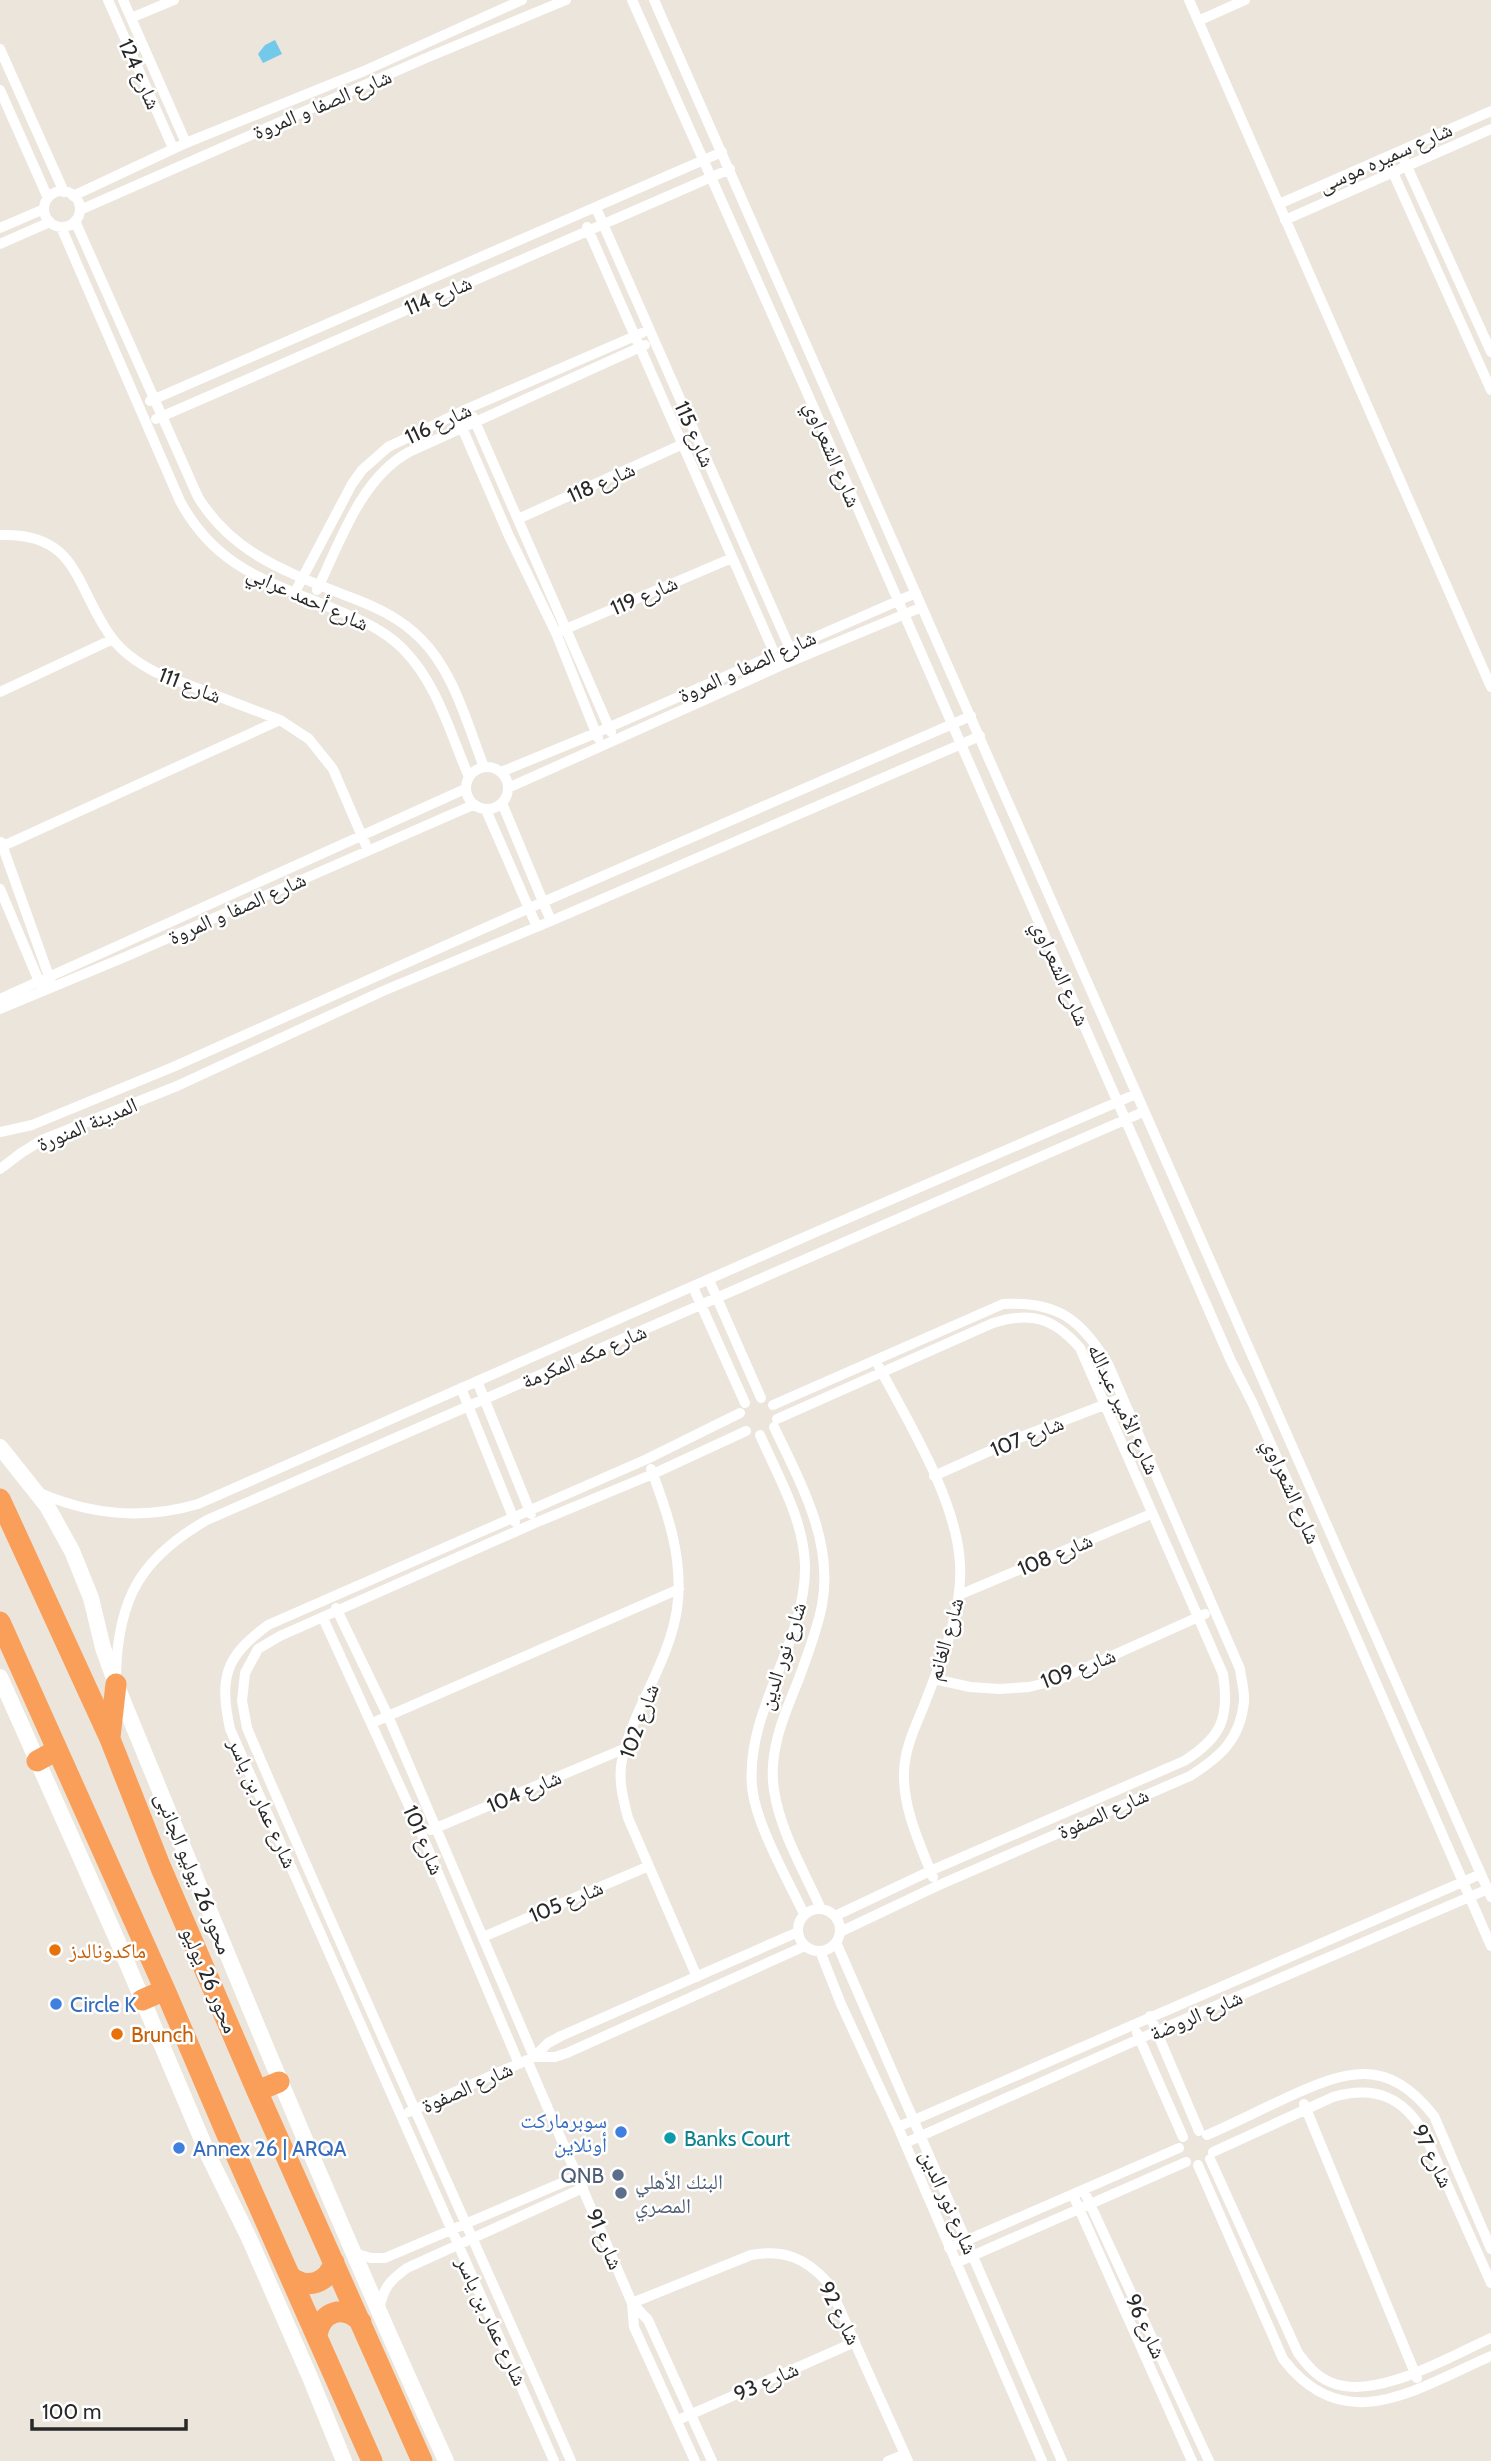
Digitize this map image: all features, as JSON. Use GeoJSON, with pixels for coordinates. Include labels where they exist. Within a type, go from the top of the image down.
{"type":"FeatureCollection","features":[{"type":"Feature","properties":{"kind":"highway","name":"محور 26 يوليو"},"geometry":{"type":"LineString","coordinates":[[0,1499],[110,1740],[161,1868],[334,2262],[370,2317],[422,2461]]}},
{"type":"Feature","properties":{"kind":"highway"},"geometry":{"type":"LineString","coordinates":[[0,1622],[372,2461]]}},
{"type":"Feature","properties":{"kind":"highway"},"geometry":{"type":"LineString","coordinates":[[110,1740],[116,1684]]}},
{"type":"Feature","properties":{"kind":"highway"},"geometry":{"type":"LineString","coordinates":[[37,1760],[57,1750]]}},
{"type":"Feature","properties":{"kind":"highway"},"geometry":{"type":"LineString","coordinates":[[142,2000],[165,1990]]}},
{"type":"Feature","properties":{"kind":"highway"},"geometry":{"type":"LineString","coordinates":[[257,2091],[279,2082]]}},
{"type":"Feature","properties":{"kind":"highway"},"geometry":{"type":"LineString","coordinates":[[290,2277],[305,2284],[321,2282],[327,2277],[334,2262]]}},
{"type":"Feature","properties":{"kind":"highway"},"geometry":{"type":"LineString","coordinates":[[317,2335],[321,2320],[334,2312],[370,2317]]}},
{"type":"Feature","properties":{"kind":"street","name":"شارع 124"},"geometry":{"type":"LineString","coordinates":[[108,0],[173,148]]}},
{"type":"Feature","properties":{"kind":"street","name":"شارع 124"},"geometry":{"type":"LineString","coordinates":[[123,0],[186,142]]}},
{"type":"Feature","properties":{"kind":"street"},"geometry":{"type":"LineString","coordinates":[[131,18],[174,0]]}},
{"type":"Feature","properties":{"kind":"street","name":"شارع الصفا و المروة"},"geometry":{"type":"LineString","coordinates":[[69,194],[186,142],[364,71],[505,3],[522,0]]}},
{"type":"Feature","properties":{"kind":"street","name":"شارع الصفا و المروة"},"geometry":{"type":"LineString","coordinates":[[78,215],[426,58],[566,0]]}},
{"type":"Feature","properties":{"kind":"street","name":"شارع الشعراوي"},"geometry":{"type":"LineString","coordinates":[[632,0],[1491,1945]]}},
{"type":"Feature","properties":{"kind":"street","name":"شارع الشعراوي"},"geometry":{"type":"LineString","coordinates":[[654,0],[1489,1893]]}},
{"type":"Feature","properties":{"kind":"street"},"geometry":{"type":"LineString","coordinates":[[1198,21],[1245,0]]}},
{"type":"Feature","properties":{"kind":"street"},"geometry":{"type":"LineString","coordinates":[[1192,1],[1198,21],[1491,687]]}},
{"type":"Feature","properties":{"kind":"street"},"geometry":{"type":"LineString","coordinates":[[0,48],[78,215],[66,227],[55,224],[0,244]]}},
{"type":"Feature","properties":{"kind":"street"},"geometry":{"type":"LineString","coordinates":[[364,71],[370,84]]}},
{"type":"Feature","properties":{"kind":"street"},"geometry":{"type":"LineString","coordinates":[[0,90],[55,224]]}},
{"type":"Feature","properties":{"kind":"street","name":"شارع سميره موسى"},"geometry":{"type":"LineString","coordinates":[[1279,204],[1491,111]]}},
{"type":"Feature","properties":{"kind":"street","name":"شارع سميره موسى"},"geometry":{"type":"LineString","coordinates":[[1285,220],[1491,129]]}},
{"type":"Feature","properties":{"kind":"street"},"geometry":{"type":"LineString","coordinates":[[1400,150],[1491,352]]}},
{"type":"Feature","properties":{"kind":"street","name":"شارع 114"},"geometry":{"type":"LineString","coordinates":[[139,405],[722,152]]}},
{"type":"Feature","properties":{"kind":"street"},"geometry":{"type":"LineString","coordinates":[[1386,157],[1491,390]]}},
{"type":"Feature","properties":{"kind":"street","name":"شارع 114"},"geometry":{"type":"LineString","coordinates":[[147,423],[343,335],[730,169]]}},
{"type":"Feature","properties":{"kind":"street"},"geometry":{"type":"LineString","coordinates":[[0,228],[46,203],[53,194],[69,194]]}},
{"type":"Feature","properties":{"kind":"street","name":"شارع 115"},"geometry":{"type":"LineString","coordinates":[[596,208],[795,660]]}},
{"type":"Feature","properties":{"kind":"street","name":"شارع أحمد عرابي"},"geometry":{"type":"LineString","coordinates":[[78,215],[154,399],[198,497],[218,525],[257,557],[386,612],[421,639],[447,676],[484,767]]}},
{"type":"Feature","properties":{"kind":"street","name":"شارع 115"},"geometry":{"type":"LineString","coordinates":[[581,215],[780,666]]}},
{"type":"Feature","properties":{"kind":"street","name":"شارع أحمد عرابي"},"geometry":{"type":"LineString","coordinates":[[55,224],[139,405],[180,501],[201,534],[214,549],[246,572],[361,620],[383,632],[402,648],[432,687],[468,777]]}},
{"type":"Feature","properties":{"kind":"street"},"geometry":{"type":"LineString","coordinates":[[336,321],[343,335]]}},
{"type":"Feature","properties":{"kind":"street","name":"شارع 116"},"geometry":{"type":"LineString","coordinates":[[295,592],[362,470],[388,447],[469,408],[648,331]]}},
{"type":"Feature","properties":{"kind":"street","name":"شارع 116"},"geometry":{"type":"LineString","coordinates":[[313,599],[363,497],[374,479],[398,457],[654,342]]}},
{"type":"Feature","properties":{"kind":"street"},"geometry":{"type":"LineString","coordinates":[[469,408],[518,519],[602,747]]}},
{"type":"Feature","properties":{"kind":"street"},"geometry":{"type":"LineString","coordinates":[[456,414],[509,536],[561,631],[615,741]]}},
{"type":"Feature","properties":{"kind":"street","name":"شارع 118"},"geometry":{"type":"LineString","coordinates":[[518,519],[683,444]]}},
{"type":"Feature","properties":{"kind":"street","name":"شارع 111"},"geometry":{"type":"LineString","coordinates":[[0,534],[37,539],[59,552],[76,570],[113,639],[127,654],[155,672],[280,720],[309,739],[326,758],[339,781],[368,850]]}},
{"type":"Feature","properties":{"kind":"street","name":"شارع 119"},"geometry":{"type":"LineString","coordinates":[[561,631],[732,558]]}},
{"type":"Feature","properties":{"kind":"street","name":"شارع الصفا و المروة"},"geometry":{"type":"LineString","coordinates":[[501,772],[916,593]]}},
{"type":"Feature","properties":{"kind":"street","name":"شارع الصفا و المروة"},"geometry":{"type":"LineString","coordinates":[[509,788],[780,666],[922,607]]}},
{"type":"Feature","properties":{"kind":"street"},"geometry":{"type":"LineString","coordinates":[[0,692],[113,639]]}},
{"type":"Feature","properties":{"kind":"street"},"geometry":{"type":"LineString","coordinates":[[0,1132],[32,1125],[170,1069],[528,908],[971,716]]}},
{"type":"Feature","properties":{"kind":"street"},"geometry":{"type":"LineString","coordinates":[[46,984],[1,843],[280,720]]}},
{"type":"Feature","properties":{"kind":"street","name":"المدينة المنورة"},"geometry":{"type":"LineString","coordinates":[[0,1169],[43,1140],[177,1086],[383,991],[980,736]]}},
{"type":"Feature","properties":{"kind":"street"},"geometry":{"type":"LineString","coordinates":[[484,767],[501,772],[509,788],[502,803],[486,810],[473,805],[465,789],[468,777],[484,767]]}},
{"type":"Feature","properties":{"kind":"street","name":"شارع الصفا و المروة"},"geometry":{"type":"LineString","coordinates":[[0,1009],[46,984],[362,834],[465,789]]}},
{"type":"Feature","properties":{"kind":"street"},"geometry":{"type":"LineString","coordinates":[[502,803],[551,921]]}},
{"type":"Feature","properties":{"kind":"street","name":"شارع الصفا و المروة"},"geometry":{"type":"LineString","coordinates":[[0,999],[46,984],[473,805]]}},
{"type":"Feature","properties":{"kind":"street"},"geometry":{"type":"LineString","coordinates":[[755,808],[765,828]]}},
{"type":"Feature","properties":{"kind":"street"},"geometry":{"type":"LineString","coordinates":[[486,810],[537,927]]}},
{"type":"Feature","properties":{"kind":"street"},"geometry":{"type":"LineString","coordinates":[[0,889],[46,984]]}},
{"type":"Feature","properties":{"kind":"street"},"geometry":{"type":"LineString","coordinates":[[377,977],[383,991]]}},
{"type":"Feature","properties":{"kind":"street"},"geometry":{"type":"LineString","coordinates":[[170,1069],[177,1086]]}},
{"type":"Feature","properties":{"kind":"street","name":"شارع مكه المكرمة"},"geometry":{"type":"LineString","coordinates":[[37,1492],[88,1510],[136,1515],[167,1512],[198,1504],[1136,1094]]}},
{"type":"Feature","properties":{"kind":"street","name":"شارع مكه المكرمة"},"geometry":{"type":"LineString","coordinates":[[116,1684],[117,1648],[129,1597],[162,1552],[183,1534],[368,1449],[1143,1112]]}},
{"type":"Feature","properties":{"kind":"street"},"geometry":{"type":"LineString","coordinates":[[816,1232],[826,1251]]}},
{"type":"Feature","properties":{"kind":"street"},"geometry":{"type":"LineString","coordinates":[[693,1287],[742,1408],[741,1423],[746,1431],[767,1434],[776,1423],[773,1405],[761,1398],[709,1280]]}},
{"type":"Feature","properties":{"kind":"street","name":"شارع الأمير عبدالله"},"geometry":{"type":"LineString","coordinates":[[773,1405],[1003,1304],[1029,1302],[1054,1308],[1076,1321],[1093,1340],[1108,1364],[1214,1610]]}},
{"type":"Feature","properties":{"kind":"street"},"geometry":{"type":"LineString","coordinates":[[1020,1303],[1022,1317]]}},
{"type":"Feature","properties":{"kind":"street","name":"شارع الأمير عبدالله"},"geometry":{"type":"LineString","coordinates":[[776,1423],[993,1323],[1012,1317],[1032,1317],[1051,1322],[1067,1333],[1080,1348],[1152,1517],[1199,1617]]}},
{"type":"Feature","properties":{"kind":"street","name":"شارع الغانم"},"geometry":{"type":"LineString","coordinates":[[875,1359],[934,1476],[956,1535],[961,1565],[954,1620],[911,1738],[904,1773],[908,1808],[936,1886]]}},
{"type":"Feature","properties":{"kind":"street"},"geometry":{"type":"LineString","coordinates":[[477,1381],[535,1523]]}},
{"type":"Feature","properties":{"kind":"street"},"geometry":{"type":"LineString","coordinates":[[461,1388],[519,1531]]}},
{"type":"Feature","properties":{"kind":"street"},"geometry":{"type":"LineString","coordinates":[[742,1408],[751,1399],[761,1398]]}},
{"type":"Feature","properties":{"kind":"street","name":"شارع 107"},"geometry":{"type":"LineString","coordinates":[[934,1476],[1021,1437],[1122,1398]]}},
{"type":"Feature","properties":{"kind":"street","name":"شارع عمار بن ياسر"},"geometry":{"type":"LineString","coordinates":[[554,2461],[230,1729],[224,1699],[228,1668],[245,1643],[268,1625],[512,1516],[647,1460],[742,1408]]}},
{"type":"Feature","properties":{"kind":"street"},"geometry":{"type":"LineString","coordinates":[[386,1421],[394,1438]]}},
{"type":"Feature","properties":{"kind":"street","name":"شارع نور الدين"},"geometry":{"type":"LineString","coordinates":[[776,1423],[817,1524],[824,1563],[822,1602],[813,1640],[790,1700],[774,1755],[773,1788],[781,1820],[821,1909]]}},
{"type":"Feature","properties":{"kind":"street","name":"شارع عمار بن ياسر"},"geometry":{"type":"LineString","coordinates":[[570,2461],[467,2223],[369,2012],[247,1728],[242,1700],[245,1673],[258,1649],[280,1636],[746,1431]]}},
{"type":"Feature","properties":{"kind":"street"},"geometry":{"type":"LineString","coordinates":[[360,1433],[368,1449]]}},
{"type":"Feature","properties":{"kind":"street","name":"شارع نور الدين"},"geometry":{"type":"LineString","coordinates":[[760,1435],[800,1529],[805,1564],[803,1601],[752,1752],[752,1789],[763,1825],[804,1914]]}},
{"type":"Feature","properties":{"kind":"street","name":"محور 26 يوليو الجانبى"},"geometry":{"type":"LineString","coordinates":[[0,1447],[37,1492],[60,1528],[82,1574],[116,1684],[279,2082],[354,2253],[370,2317],[446,2461]]}},
{"type":"Feature","properties":{"kind":"street"},"geometry":{"type":"LineString","coordinates":[[309,1455],[318,1472]]}},
{"type":"Feature","properties":{"kind":"street","name":"شارع 102"},"geometry":{"type":"LineString","coordinates":[[647,1460],[674,1540],[679,1565],[679,1589],[665,1653],[626,1748],[621,1774],[622,1797],[628,1818],[697,1977]]}},
{"type":"Feature","properties":{"kind":"street"},"geometry":{"type":"LineString","coordinates":[[1142,1492],[1149,1484],[1159,1483]]}},
{"type":"Feature","properties":{"kind":"street"},"geometry":{"type":"LineString","coordinates":[[242,1485],[250,1501]]}},
{"type":"Feature","properties":{"kind":"street","name":"شارع 108"},"geometry":{"type":"LineString","coordinates":[[959,1595],[1171,1511]]}},
{"type":"Feature","properties":{"kind":"street"},"geometry":{"type":"LineString","coordinates":[[372,1723],[679,1589]]}},
{"type":"Feature","properties":{"kind":"street","name":"شارع 101"},"geometry":{"type":"LineString","coordinates":[[332,1598],[388,1716],[483,1937],[526,2061]]}},
{"type":"Feature","properties":{"kind":"street","name":"شارع 109"},"geometry":{"type":"LineString","coordinates":[[934,1679],[970,1687],[999,1689],[1029,1687],[1058,1680],[1214,1610]]}},
{"type":"Feature","properties":{"kind":"street","name":"شارع الصفوة"},"geometry":{"type":"LineString","coordinates":[[838,1937],[936,1886],[1190,1776],[1218,1758],[1237,1732],[1245,1701],[1240,1669],[1214,1610]]}},
{"type":"Feature","properties":{"kind":"street","name":"شارع الصفوة"},"geometry":{"type":"LineString","coordinates":[[835,1916],[930,1871],[1184,1761],[1206,1747],[1221,1726],[1227,1700],[1223,1674],[1199,1617]]}},
{"type":"Feature","properties":{"kind":"street","name":"شارع 101"},"geometry":{"type":"LineString","coordinates":[[323,1618],[526,2061]]}},
{"type":"Feature","properties":{"kind":"street"},"geometry":{"type":"LineString","coordinates":[[1,1684],[37,1760],[211,2161],[249,2238],[344,2461]]}},
{"type":"Feature","properties":{"kind":"street"},"geometry":{"type":"LineString","coordinates":[[771,1691],[790,1700]]}},
{"type":"Feature","properties":{"kind":"street"},"geometry":{"type":"LineString","coordinates":[[241,1753],[255,1747]]}},
{"type":"Feature","properties":{"kind":"street","name":"شارع 104"},"geometry":{"type":"LineString","coordinates":[[422,1834],[626,1748]]}},
{"type":"Feature","properties":{"kind":"street","name":"شارع 105"},"geometry":{"type":"LineString","coordinates":[[483,1937],[649,1866]]}},
{"type":"Feature","properties":{"kind":"street","name":"شارع الروضة"},"geometry":{"type":"LineString","coordinates":[[898,2127],[1481,1874]]}},
{"type":"Feature","properties":{"kind":"street"},"geometry":{"type":"LineString","coordinates":[[297,1882],[307,1886],[310,1876]]}},
{"type":"Feature","properties":{"kind":"street","name":"شارع الروضة"},"geometry":{"type":"LineString","coordinates":[[905,2143],[1469,1897],[1489,1893]]}},
{"type":"Feature","properties":{"kind":"street"},"geometry":{"type":"LineString","coordinates":[[821,1909],[835,1916],[838,1937],[829,1948],[820,1951],[805,1946],[798,1932],[799,1922],[804,1914],[821,1909]]}},
{"type":"Feature","properties":{"kind":"street","name":"شارع الصفوة"},"geometry":{"type":"LineString","coordinates":[[400,2116],[526,2061],[554,2039],[798,1932]]}},
{"type":"Feature","properties":{"kind":"street","name":"شارع نور الدين"},"geometry":{"type":"LineString","coordinates":[[838,1937],[913,2120],[1062,2461]]}},
{"type":"Feature","properties":{"kind":"street","name":"شارع الصفوة"},"geometry":{"type":"LineString","coordinates":[[526,2061],[567,2053],[805,1946]]}},
{"type":"Feature","properties":{"kind":"street","name":"شارع نور الدين"},"geometry":{"type":"LineString","coordinates":[[820,1951],[1042,2461]]}},
{"type":"Feature","properties":{"kind":"street"},"geometry":{"type":"LineString","coordinates":[[357,2018],[369,2012]]}},
{"type":"Feature","properties":{"kind":"street"},"geometry":{"type":"LineString","coordinates":[[1150,2016],[1203,2133],[1213,2143],[1211,2155],[1298,2353],[1312,2370],[1331,2382],[1353,2388],[1375,2386],[1491,2338]]}},
{"type":"Feature","properties":{"kind":"street"},"geometry":{"type":"LineString","coordinates":[[1133,2024],[1181,2142],[1181,2156],[1192,2164],[1283,2359],[1294,2374],[1318,2392],[1345,2402],[1365,2403],[1384,2401],[1491,2356]]}},
{"type":"Feature","properties":{"kind":"street","name":"شارع 91"},"geometry":{"type":"LineString","coordinates":[[526,2061],[632,2303],[634,2327],[695,2461]]}},
{"type":"Feature","properties":{"kind":"street","name":"شارع 97"},"geometry":{"type":"LineString","coordinates":[[1203,2133],[1330,2078],[1354,2073],[1378,2075],[1400,2083],[1420,2097],[1434,2116],[1491,2249]]}},
{"type":"Feature","properties":{"kind":"street"},"geometry":{"type":"LineString","coordinates":[[1299,2092],[1420,2387]]}},
{"type":"Feature","properties":{"kind":"street","name":"شارع 97"},"geometry":{"type":"LineString","coordinates":[[1211,2155],[1306,2109],[1350,2092],[1378,2094],[1403,2106],[1416,2119],[1491,2283]]}},
{"type":"Feature","properties":{"kind":"street"},"geometry":{"type":"LineString","coordinates":[[949,2248],[1078,2193],[1181,2142],[1190,2132],[1203,2133]]}},
{"type":"Feature","properties":{"kind":"street"},"geometry":{"type":"LineString","coordinates":[[956,2263],[1211,2155]]}},
{"type":"Feature","properties":{"kind":"street"},"geometry":{"type":"LineString","coordinates":[[354,2253],[371,2259],[385,2258],[578,2176]]}},
{"type":"Feature","properties":{"kind":"street"},"geometry":{"type":"LineString","coordinates":[[370,2317],[393,2278],[408,2268],[583,2188]]}},
{"type":"Feature","properties":{"kind":"street","name":"شارع 96"},"geometry":{"type":"LineString","coordinates":[[1078,2193],[1209,2461]]}},
{"type":"Feature","properties":{"kind":"street","name":"شارع 96"},"geometry":{"type":"LineString","coordinates":[[1085,2208],[1192,2461]]}},
{"type":"Feature","properties":{"kind":"street","name":"شارع 92"},"geometry":{"type":"LineString","coordinates":[[632,2303],[751,2255],[785,2253],[809,2264],[828,2283],[906,2457]]}},
{"type":"Feature","properties":{"kind":"street","name":"شارع 91"},"geometry":{"type":"LineString","coordinates":[[632,2303],[648,2320],[712,2461]]}},
{"type":"Feature","properties":{"kind":"street","name":"شارع 93"},"geometry":{"type":"LineString","coordinates":[[678,2420],[855,2342]]}},
{"type":"Feature","properties":{"kind":"street"},"geometry":{"type":"LineString","coordinates":[[525,2392],[538,2387]]}},
{"type":"Feature","properties":{"kind":"street"},"geometry":{"type":"LineString","coordinates":[[888,2461],[906,2457]]}},
{"type":"Feature","properties":{"kind":"water"},"geometry":{"type":"Polygon","coordinates":[[[275,40],[282,54],[263,63],[258,54],[265,45],[275,40]]]}},
{"type":"Feature","properties":{"kind":"place","name":"ماكدونالدز"},"geometry":{"type":"Point","coordinates":[55,1950]}},
{"type":"Feature","properties":{"kind":"place","name":"Circle K"},"geometry":{"type":"Point","coordinates":[56,2004]}},
{"type":"Feature","properties":{"kind":"place","name":"Brunch"},"geometry":{"type":"Point","coordinates":[117,2034]}},
{"type":"Feature","properties":{"kind":"place","name":"سوبرماركت أونلاين"},"geometry":{"type":"Point","coordinates":[621,2132]}},
{"type":"Feature","properties":{"kind":"place","name":"Banks Court"},"geometry":{"type":"Point","coordinates":[670,2138]}},
{"type":"Feature","properties":{"kind":"place","name":"Annex 26 | ARQA"},"geometry":{"type":"Point","coordinates":[179,2148]}},
{"type":"Feature","properties":{"kind":"place","name":"QNB"},"geometry":{"type":"Point","coordinates":[618,2175]}},
{"type":"Feature","properties":{"kind":"place","name":"البنك الأهلي المصري"},"geometry":{"type":"Point","coordinates":[621,2193]}}]}
